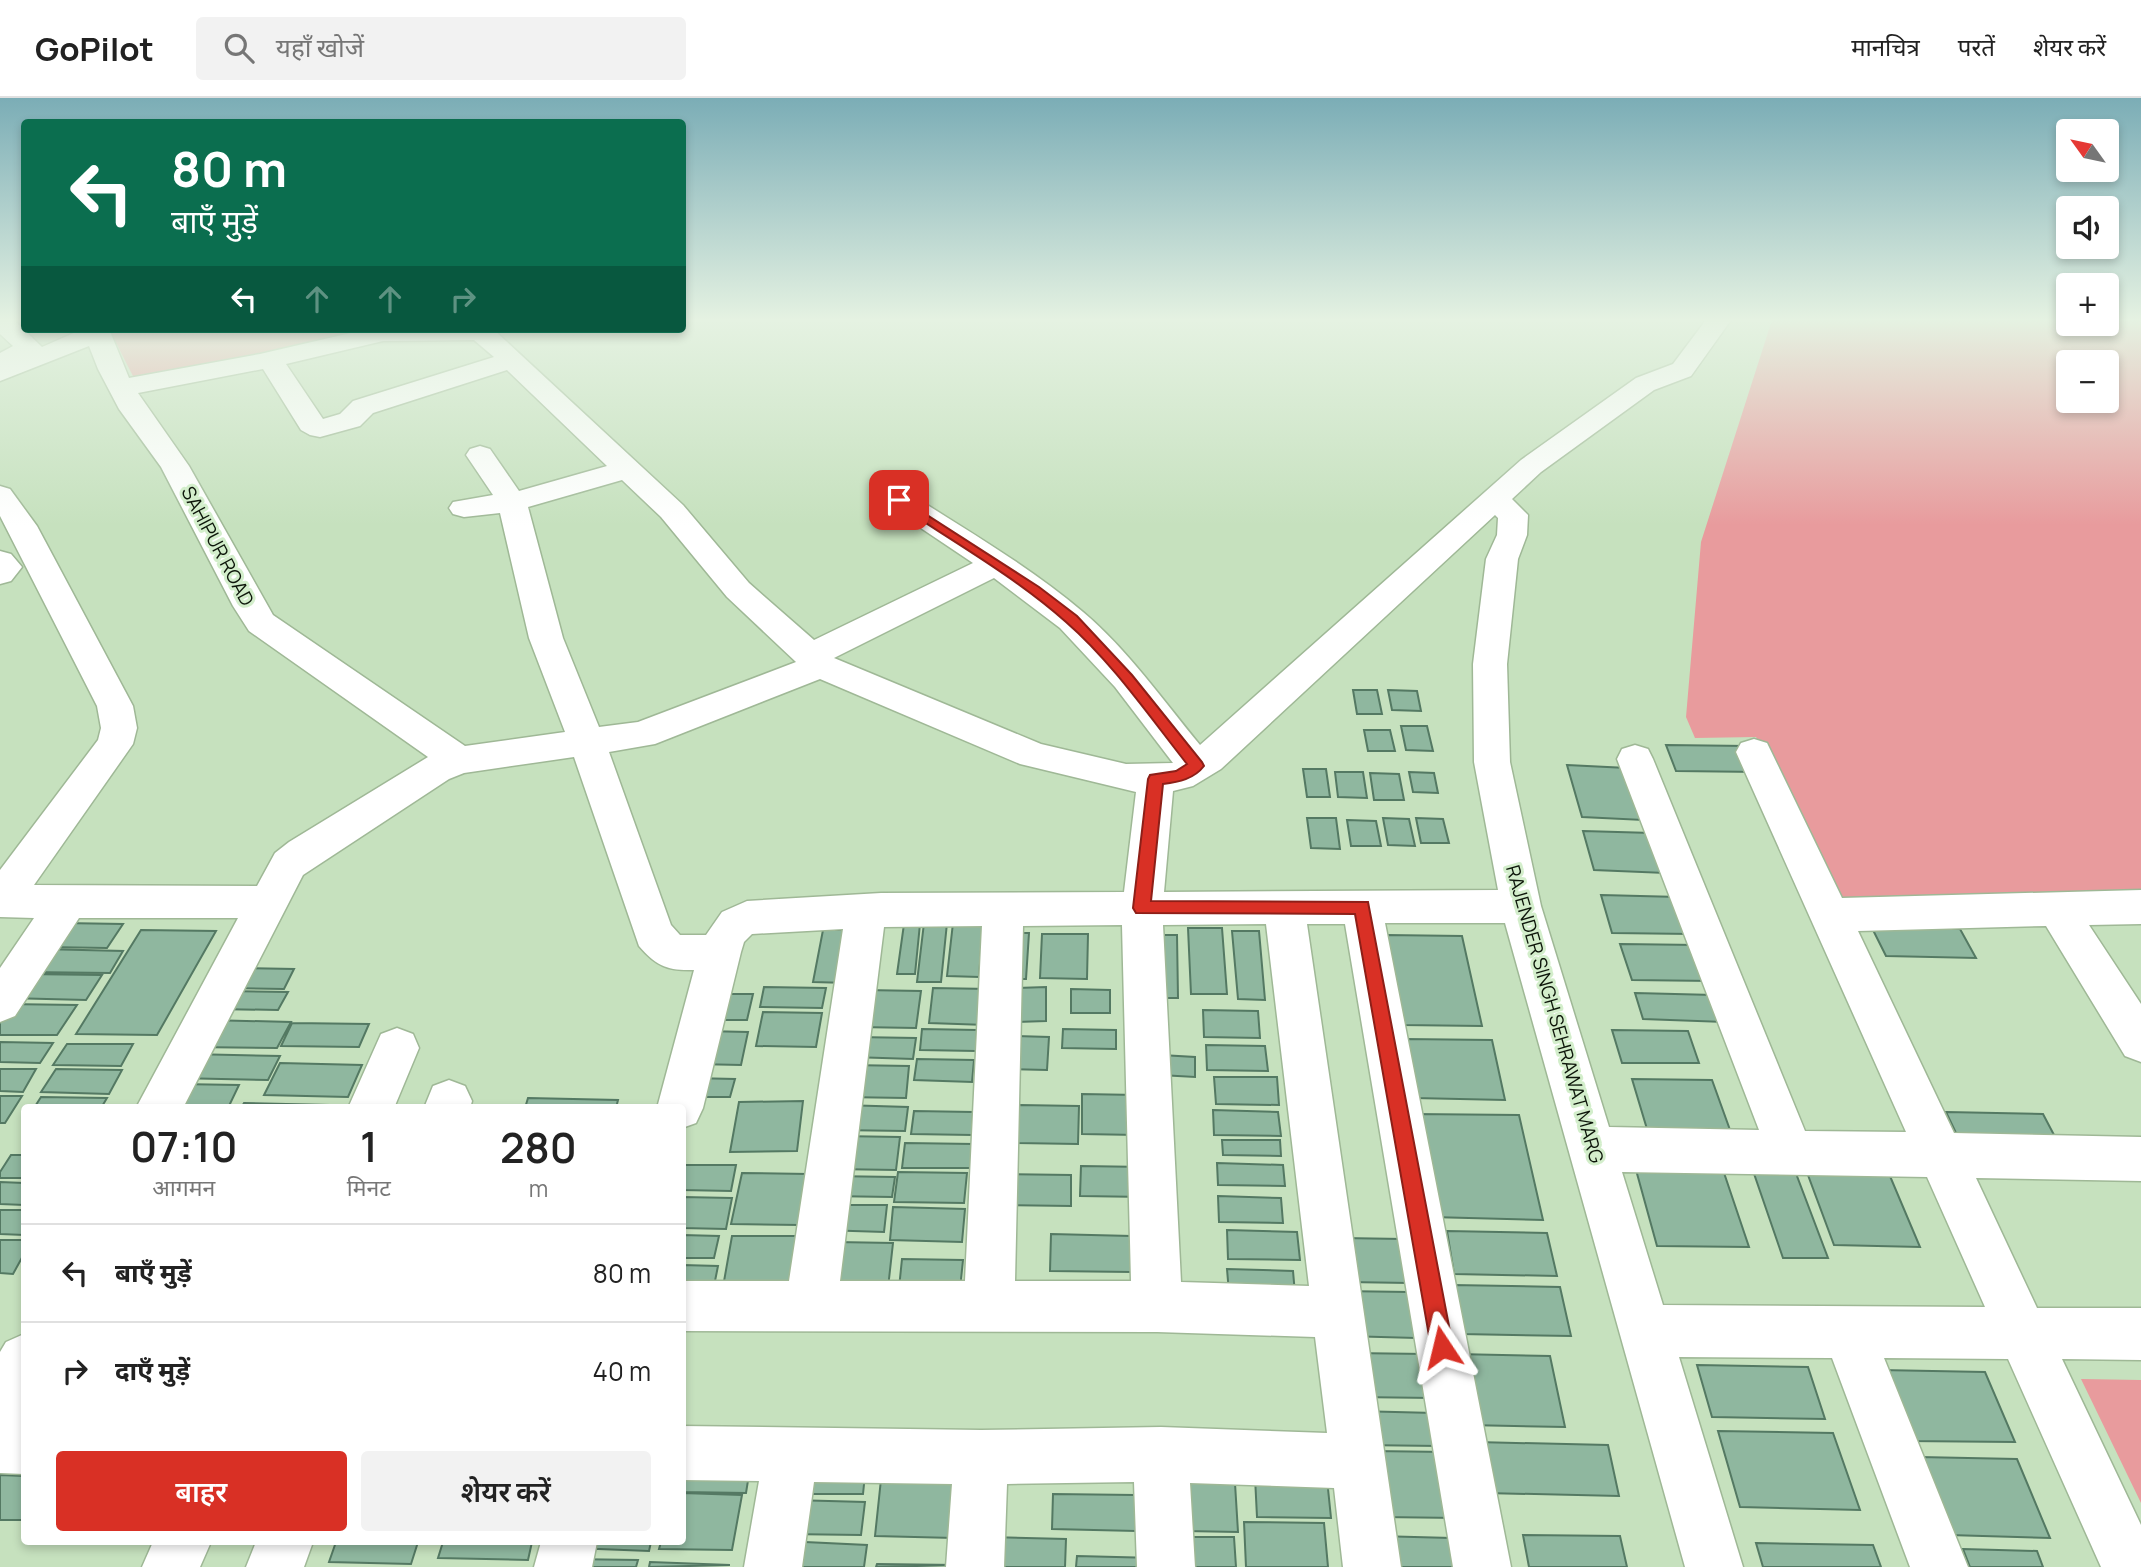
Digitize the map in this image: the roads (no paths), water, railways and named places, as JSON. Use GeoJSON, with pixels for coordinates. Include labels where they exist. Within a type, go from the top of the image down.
{"type":"FeatureCollection","features":[{"type":"Feature","properties":{"kind":"street","name":"SAHIPUR ROAD"},"geometry":{"type":"LineString","coordinates":[[121,389],[175,466],[242,594],[261,622],[283,640],[459,760]]}},
{"type":"Feature","properties":{"kind":"street"},"geometry":{"type":"LineString","coordinates":[[289,389],[311,424],[320,429],[350,420],[363,407],[421,389]]}},
{"type":"Feature","properties":{"kind":"street"},"geometry":{"type":"LineString","coordinates":[[542,389],[672,511],[738,590],[815,661],[1033,755],[1126,778],[1156,779],[1180,776],[1208,759],[1531,466],[1639,389]]}},
{"type":"Feature","properties":{"kind":"street"},"geometry":{"type":"LineString","coordinates":[[480,455],[512,502],[546,638],[587,742],[654,934],[667,950],[681,953],[720,952]]}},
{"type":"Feature","properties":{"kind":"street"},"geometry":{"type":"LineString","coordinates":[[464,508],[512,502],[628,469]]}},
{"type":"Feature","properties":{"kind":"street"},"geometry":{"type":"LineString","coordinates":[[0,495],[22,526],[114,706],[119,728],[115,744],[0,901]]}},
{"type":"Feature","properties":{"kind":"street"},"geometry":{"type":"LineString","coordinates":[[899,500],[996,564],[1072,620],[1127,679],[1196,766]]}},
{"type":"Feature","properties":{"kind":"street","name":"RAJENDER SINGH SEHRAWAT MARG"},"geometry":{"type":"LineString","coordinates":[[1494,500],[1513,515],[1515,524],[1502,559],[1490,664],[1492,762],[1521,906],[1714,1567]]}},
{"type":"Feature","properties":{"kind":"street"},"geometry":{"type":"LineString","coordinates":[[0,561],[6,567],[0,574]]}},
{"type":"Feature","properties":{"kind":"street"},"geometry":{"type":"LineString","coordinates":[[161,1104],[289,864],[414,781],[459,760],[642,735],[815,661],[996,564]]}},
{"type":"Feature","properties":{"kind":"street"},"geometry":{"type":"LineString","coordinates":[[1754,752],[2131,1567]]}},
{"type":"Feature","properties":{"kind":"street"},"geometry":{"type":"LineString","coordinates":[[1635,759],[1791,1153]]}},
{"type":"Feature","properties":{"kind":"street"},"geometry":{"type":"LineString","coordinates":[[1156,779],[1142,908],[1157,1307]]}},
{"type":"Feature","properties":{"kind":"street"},"geometry":{"type":"LineString","coordinates":[[0,901],[268,902]]}},
{"type":"Feature","properties":{"kind":"street"},"geometry":{"type":"LineString","coordinates":[[0,1003],[68,901]]}},
{"type":"Feature","properties":{"kind":"street"},"geometry":{"type":"LineString","coordinates":[[681,1104],[720,952],[728,930],[747,918],[866,911],[1521,906]]}},
{"type":"Feature","properties":{"kind":"street"},"geometry":{"type":"LineString","coordinates":[[1284,907],[1372,1567]]}},
{"type":"Feature","properties":{"kind":"street"},"geometry":{"type":"LineString","coordinates":[[1362,907],[1482,1567]]}},
{"type":"Feature","properties":{"kind":"street"},"geometry":{"type":"LineString","coordinates":[[1829,915],[2141,907]]}},
{"type":"Feature","properties":{"kind":"street"},"geometry":{"type":"LineString","coordinates":[[989,1307],[1003,909]]}},
{"type":"Feature","properties":{"kind":"street"},"geometry":{"type":"LineString","coordinates":[[811,1306],[866,911]]}},
{"type":"Feature","properties":{"kind":"street"},"geometry":{"type":"LineString","coordinates":[[2059,911],[2141,1042]]}},
{"type":"Feature","properties":{"kind":"street"},"geometry":{"type":"LineString","coordinates":[[372,1104],[397,1048]]}},
{"type":"Feature","properties":{"kind":"street"},"geometry":{"type":"LineString","coordinates":[[1592,1149],[2141,1159]]}},
{"type":"Feature","properties":{"kind":"street"},"geometry":{"type":"LineString","coordinates":[[686,1306],[1157,1307],[1338,1312]]}},
{"type":"Feature","properties":{"kind":"street"},"geometry":{"type":"LineString","coordinates":[[1645,1331],[2141,1334]]}},
{"type":"Feature","properties":{"kind":"street"},"geometry":{"type":"LineString","coordinates":[[1848,1332],[1939,1567]]}},
{"type":"Feature","properties":{"kind":"street"},"geometry":{"type":"LineString","coordinates":[[0,1405],[21,1366]]}},
{"type":"Feature","properties":{"kind":"street"},"geometry":{"type":"LineString","coordinates":[[0,1446],[21,1447]]}},
{"type":"Feature","properties":{"kind":"street"},"geometry":{"type":"LineString","coordinates":[[686,1453],[981,1457],[1161,1454],[1358,1462]]}},
{"type":"Feature","properties":{"kind":"street"},"geometry":{"type":"LineString","coordinates":[[773,1567],[792,1454]]}},
{"type":"Feature","properties":{"kind":"street"},"geometry":{"type":"LineString","coordinates":[[1161,1454],[1166,1567]]}},
{"type":"Feature","properties":{"kind":"street"},"geometry":{"type":"LineString","coordinates":[[975,1567],[981,1457]]}},
{"type":"Feature","properties":{"kind":"street"},"geometry":{"type":"LineString","coordinates":[[171,1567],[181,1545]]}},
{"type":"Feature","properties":{"kind":"street"},"geometry":{"type":"LineString","coordinates":[[275,1567],[283,1545]]}},
{"type":"Feature","properties":{"kind":"street"},"geometry":{"type":"LineString","coordinates":[[563,1567],[568,1545]]}}]}
